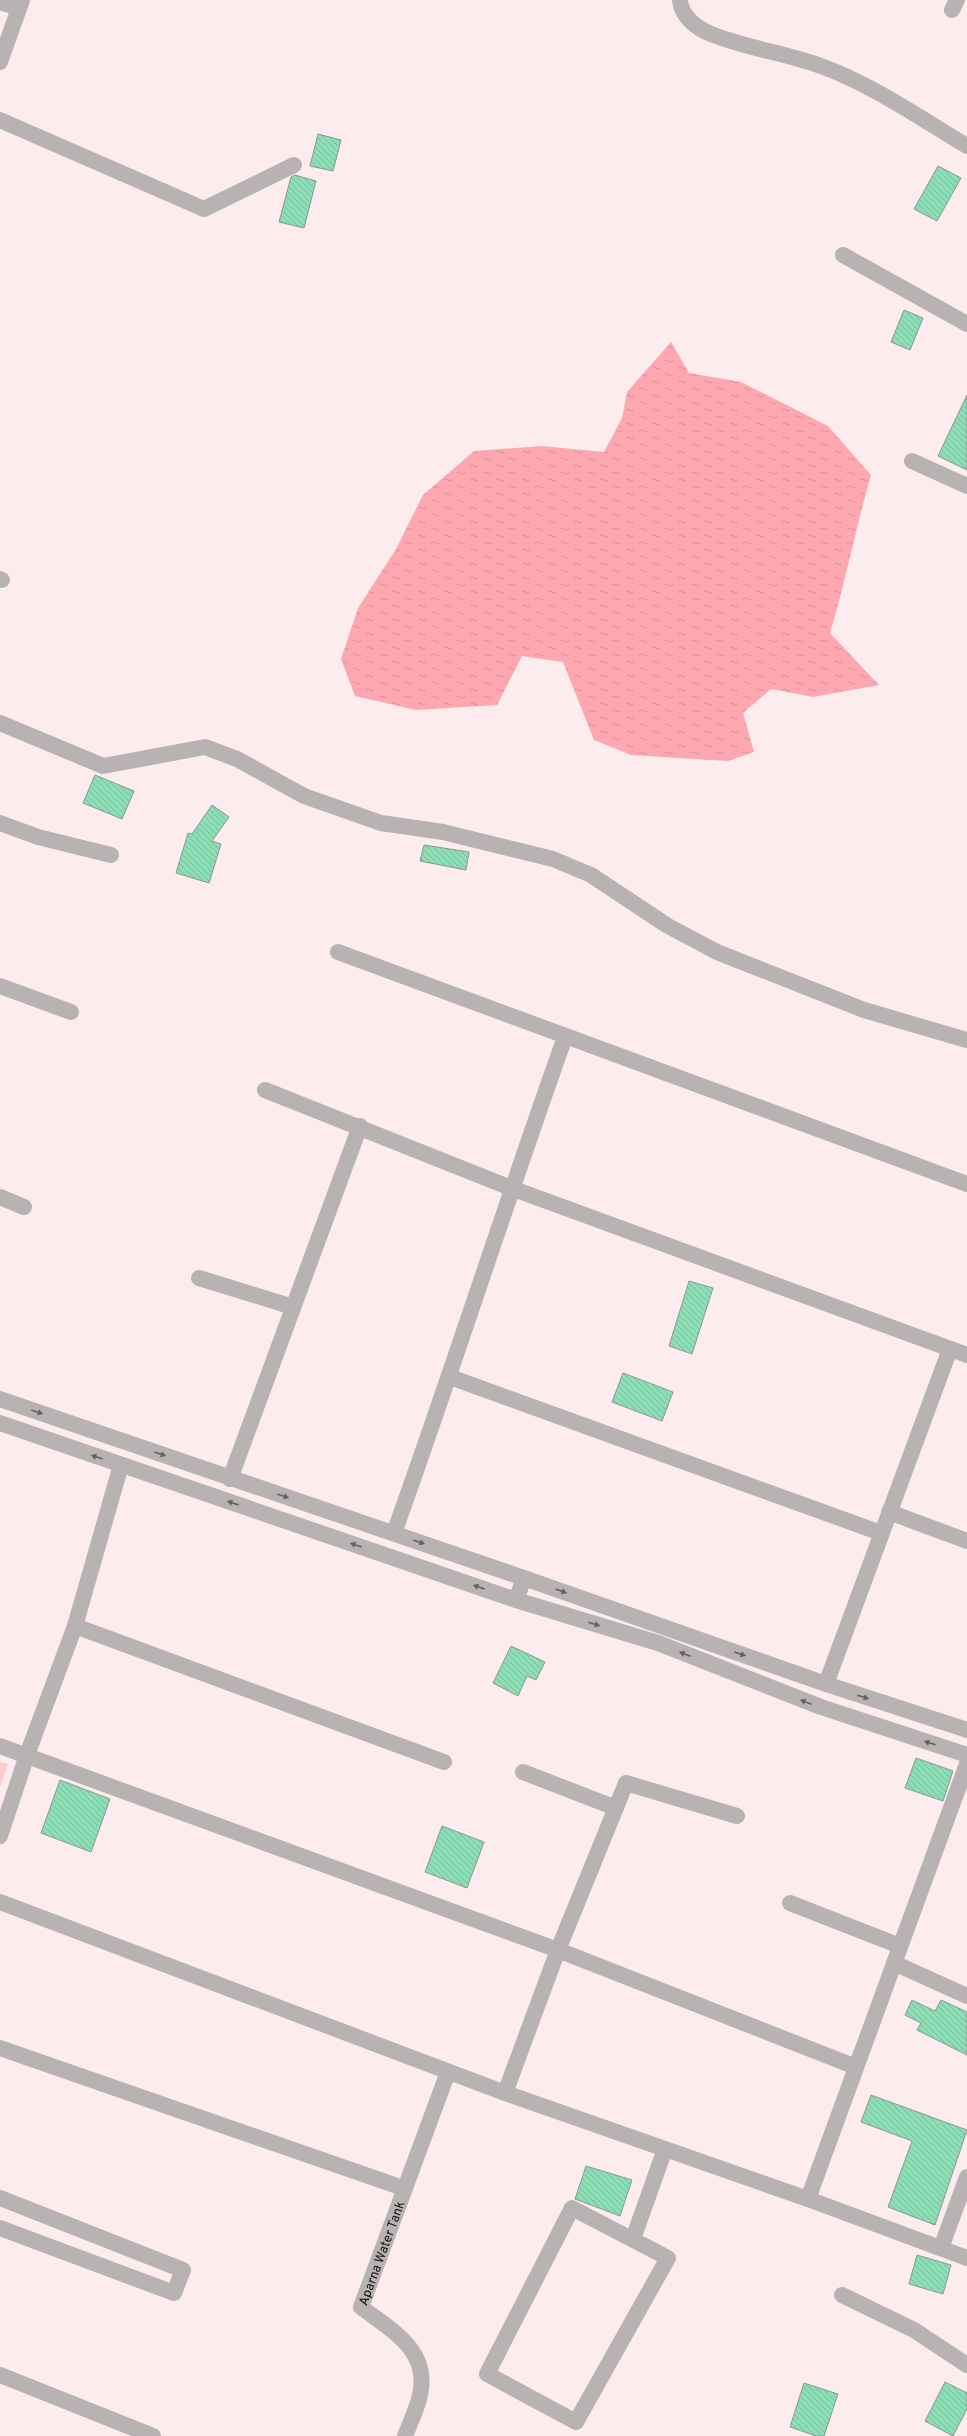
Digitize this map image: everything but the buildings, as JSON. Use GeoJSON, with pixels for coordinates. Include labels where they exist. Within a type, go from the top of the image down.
{"type":"FeatureCollection","features":[{"type":"Feature","properties":{"kind":"street"},"geometry":{"type":"LineString","coordinates":[[680,0],[685,15],[693,23],[710,34],[819,65],[859,81],[967,146]]}},
{"type":"Feature","properties":{"kind":"street"},"geometry":{"type":"LineString","coordinates":[[0,2],[20,4],[0,62]]}},
{"type":"Feature","properties":{"kind":"street"},"geometry":{"type":"LineString","coordinates":[[0,120],[204,209],[294,165]]}},
{"type":"Feature","properties":{"kind":"street"},"geometry":{"type":"LineString","coordinates":[[843,255],[967,324]]}},
{"type":"Feature","properties":{"kind":"street"},"geometry":{"type":"LineString","coordinates":[[912,461],[967,486]]}},
{"type":"Feature","properties":{"kind":"street"},"geometry":{"type":"LineString","coordinates":[[0,723],[103,766],[205,747],[237,759],[304,796],[381,823],[443,832],[553,859],[591,875],[668,926],[717,952],[864,1010],[967,1040]]}},
{"type":"Feature","properties":{"kind":"street"},"geometry":{"type":"LineString","coordinates":[[0,823],[38,837],[111,855]]}},
{"type":"Feature","properties":{"kind":"street"},"geometry":{"type":"LineString","coordinates":[[338,952],[566,1038],[967,1184]]}},
{"type":"Feature","properties":{"kind":"street"},"geometry":{"type":"LineString","coordinates":[[0,986],[72,1012]]}},
{"type":"Feature","properties":{"kind":"street"},"geometry":{"type":"LineString","coordinates":[[394,1533],[450,1377],[511,1188],[566,1038]]}},
{"type":"Feature","properties":{"kind":"street"},"geometry":{"type":"LineString","coordinates":[[265,1090],[360,1126],[511,1188],[967,1355]]}},
{"type":"Feature","properties":{"kind":"street"},"geometry":{"type":"LineString","coordinates":[[230,1478],[360,1126]]}},
{"type":"Feature","properties":{"kind":"street"},"geometry":{"type":"LineString","coordinates":[[0,1197],[24,1207]]}},
{"type":"Feature","properties":{"kind":"street"},"geometry":{"type":"LineString","coordinates":[[199,1278],[293,1307]]}},
{"type":"Feature","properties":{"kind":"street"},"geometry":{"type":"LineString","coordinates":[[826,1684],[950,1349]]}},
{"type":"Feature","properties":{"kind":"street"},"geometry":{"type":"LineString","coordinates":[[450,1377],[881,1533]]}},
{"type":"Feature","properties":{"kind":"street"},"geometry":{"type":"LineString","coordinates":[[0,1399],[394,1533],[826,1684],[967,1730]]}},
{"type":"Feature","properties":{"kind":"street"},"geometry":{"type":"LineString","coordinates":[[0,1423],[516,1600],[658,1643],[821,1707],[967,1755]]}},
{"type":"Feature","properties":{"kind":"street"},"geometry":{"type":"LineString","coordinates":[[0,1836],[27,1755],[75,1626],[121,1465]]}},
{"type":"Feature","properties":{"kind":"street"},"geometry":{"type":"LineString","coordinates":[[890,1512],[967,1541]]}},
{"type":"Feature","properties":{"kind":"street"},"geometry":{"type":"LineString","coordinates":[[516,1600],[524,1578]]}},
{"type":"Feature","properties":{"kind":"street"},"geometry":{"type":"LineString","coordinates":[[75,1626],[444,1762]]}},
{"type":"Feature","properties":{"kind":"street"},"geometry":{"type":"LineString","coordinates":[[658,1643],[664,1628]]}},
{"type":"Feature","properties":{"kind":"street"},"geometry":{"type":"LineString","coordinates":[[0,1746],[558,1950],[856,2067]]}},
{"type":"Feature","properties":{"kind":"street"},"geometry":{"type":"LineString","coordinates":[[808,2199],[967,1764]]}},
{"type":"Feature","properties":{"kind":"street"},"geometry":{"type":"LineString","coordinates":[[523,1772],[616,1808]]}},
{"type":"Feature","properties":{"kind":"street"},"geometry":{"type":"LineString","coordinates":[[505,2093],[558,1950],[626,1783],[737,1816]]}},
{"type":"Feature","properties":{"kind":"street"},"geometry":{"type":"LineString","coordinates":[[0,1902],[505,2093],[808,2199],[967,2258]]}},
{"type":"Feature","properties":{"kind":"street"},"geometry":{"type":"LineString","coordinates":[[790,1902],[900,1946]]}},
{"type":"Feature","properties":{"kind":"street"},"geometry":{"type":"LineString","coordinates":[[894,1963],[967,1996]]}},
{"type":"Feature","properties":{"kind":"street"},"geometry":{"type":"LineString","coordinates":[[0,2048],[403,2188]]}},
{"type":"Feature","properties":{"kind":"street","name":"Aparna Water Tank"},"geometry":{"type":"LineString","coordinates":[[405,2436],[420,2397],[422,2381],[420,2365],[416,2354],[402,2339],[360,2307],[403,2188],[448,2072]]}},
{"type":"Feature","properties":{"kind":"street"},"geometry":{"type":"LineString","coordinates":[[633,2239],[665,2149]]}},
{"type":"Feature","properties":{"kind":"street"},"geometry":{"type":"LineString","coordinates":[[941,2248],[967,2177]]}},
{"type":"Feature","properties":{"kind":"street"},"geometry":{"type":"LineString","coordinates":[[0,2198],[183,2270],[174,2293],[0,2228]]}},
{"type":"Feature","properties":{"kind":"street"},"geometry":{"type":"LineString","coordinates":[[572,2208],[633,2239],[668,2258],[576,2422],[487,2374],[572,2208]]}},
{"type":"Feature","properties":{"kind":"street"},"geometry":{"type":"LineString","coordinates":[[842,2295],[914,2330],[967,2365]]}},
{"type":"Feature","properties":{"kind":"street"},"geometry":{"type":"LineString","coordinates":[[0,2375],[153,2436]]}},
{"type":"Feature","properties":{"kind":"shaded area"},"geometry":{"type":"Polygon","coordinates":[[[0,1762],[8,1764],[0,1787],[0,1762]]]}},
{"type":"Feature","properties":{"kind":"water"},"geometry":{"type":"Polygon","coordinates":[[[671,342],[689,373],[741,382],[828,426],[871,475],[830,633],[879,685],[813,697],[771,689],[743,713],[754,752],[728,761],[631,755],[594,740],[563,662],[522,656],[497,705],[416,710],[355,696],[341,659],[358,608],[396,549],[423,495],[474,451],[542,446],[604,452],[622,418],[627,392],[671,342]]]}}]}
